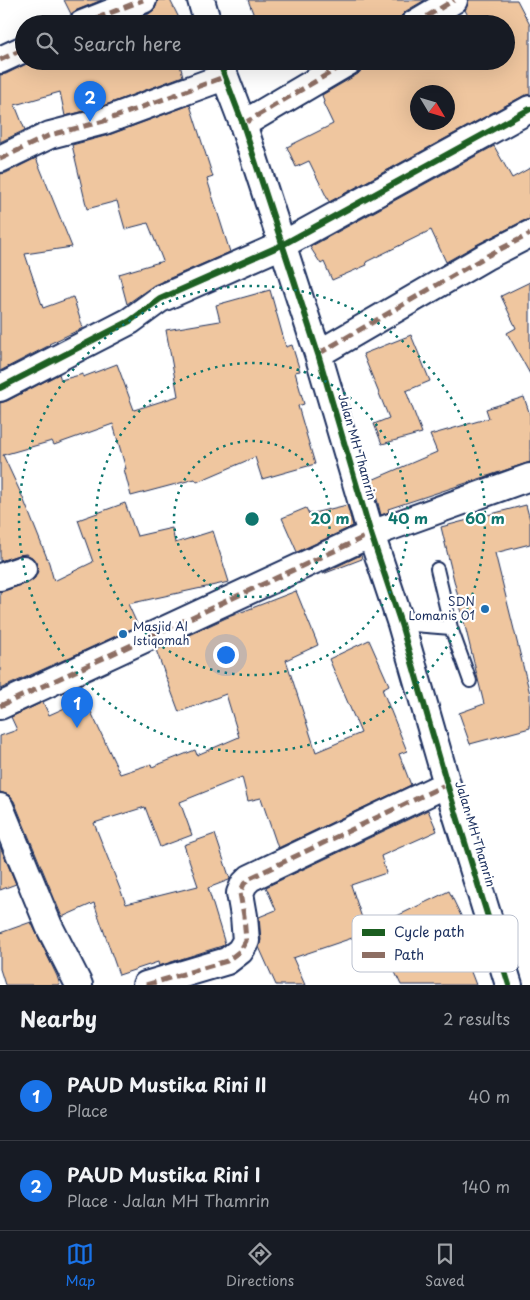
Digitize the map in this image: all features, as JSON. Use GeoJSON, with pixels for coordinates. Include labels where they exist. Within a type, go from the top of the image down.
{"type":"FeatureCollection","features":[{"type":"Feature","properties":{"kind":"street"},"geometry":{"type":"LineString","coordinates":[[105,15],[143,0]]}},
{"type":"Feature","properties":{"kind":"street"},"geometry":{"type":"LineString","coordinates":[[201,0],[205,15]]}},
{"type":"Feature","properties":{"kind":"street"},"geometry":{"type":"LineString","coordinates":[[429,15],[454,0]]}},
{"type":"Feature","properties":{"kind":"street"},"geometry":{"type":"LineString","coordinates":[[0,60],[15,53]]}},
{"type":"Feature","properties":{"kind":"street"},"geometry":{"type":"LineString","coordinates":[[0,159],[50,135],[104,121],[220,70]]}},
{"type":"Feature","properties":{"kind":"street","name":"Jalan MH Thamrin"},"geometry":{"type":"LineString","coordinates":[[222,70],[243,124],[318,354],[488,915]]}},
{"type":"Feature","properties":{"kind":"street"},"geometry":{"type":"LineString","coordinates":[[243,124],[335,70]]}},
{"type":"Feature","properties":{"kind":"street"},"geometry":{"type":"LineString","coordinates":[[0,388],[130,321],[160,299],[282,245],[530,109]]}},
{"type":"Feature","properties":{"kind":"street"},"geometry":{"type":"LineString","coordinates":[[318,354],[485,257],[530,234]]}},
{"type":"Feature","properties":{"kind":"street"},"geometry":{"type":"LineString","coordinates":[[0,706],[371,534],[530,477]]}},
{"type":"Feature","properties":{"kind":"street"},"geometry":{"type":"LineString","coordinates":[[146,985],[227,961],[240,951],[246,941],[240,893],[244,884],[250,878],[447,784]]}},
{"type":"Feature","properties":{"kind":"street"},"geometry":{"type":"LineString","coordinates":[[0,807],[49,926],[78,985]]}},
{"type":"Feature","properties":{"kind":"street","name":"Jalan MH Thamrin"},"geometry":{"type":"LineString","coordinates":[[506,972],[510,985]]}},
{"type":"Feature","properties":{"kind":"lane"},"geometry":{"type":"LineString","coordinates":[[436,568],[451,628],[470,681]]}},
{"type":"Feature","properties":{"kind":"lane"},"geometry":{"type":"LineString","coordinates":[[401,624],[451,628]]}},
{"type":"Feature","properties":{"kind":"building"},"geometry":{"type":"Polygon","coordinates":[[[64,0],[102,0],[71,14],[64,0]]]}},
{"type":"Feature","properties":{"kind":"building"},"geometry":{"type":"Polygon","coordinates":[[[158,0],[170,0],[178,15],[146,15],[155,9],[158,0]]]}},
{"type":"Feature","properties":{"kind":"building"},"geometry":{"type":"Polygon","coordinates":[[[248,0],[425,0],[402,15],[254,15],[248,0]]]}},
{"type":"Feature","properties":{"kind":"building"},"geometry":{"type":"Polygon","coordinates":[[[469,0],[517,0],[530,25],[530,94],[523,96],[329,202],[309,161],[296,167],[287,147],[333,124],[323,103],[322,95],[358,74],[361,70],[515,70],[515,15],[468,15],[465,10],[469,0]]]}},
{"type":"Feature","properties":{"kind":"building"},"geometry":{"type":"Polygon","coordinates":[[[15,70],[181,70],[183,76],[100,107],[65,116],[60,92],[15,105],[25,130],[0,142],[0,75],[15,70]]]}},
{"type":"Feature","properties":{"kind":"building"},"geometry":{"type":"Polygon","coordinates":[[[190,105],[213,177],[207,179],[230,252],[154,285],[127,304],[119,274],[163,261],[148,223],[125,229],[117,201],[87,209],[72,145],[109,135],[190,105]]]}},
{"type":"Feature","properties":{"kind":"building"},"geometry":{"type":"Polygon","coordinates":[[[494,146],[512,178],[530,168],[530,219],[446,262],[431,230],[366,262],[367,265],[332,280],[324,262],[321,264],[310,247],[494,146]]]}},
{"type":"Feature","properties":{"kind":"building"},"geometry":{"type":"Polygon","coordinates":[[[36,158],[72,247],[25,254],[43,308],[73,297],[83,328],[0,371],[0,174],[6,173],[36,158]]]}},
{"type":"Feature","properties":{"kind":"building"},"geometry":{"type":"Polygon","coordinates":[[[530,282],[530,374],[507,333],[516,328],[501,296],[530,282]]]}},
{"type":"Feature","properties":{"kind":"building"},"geometry":{"type":"Polygon","coordinates":[[[270,290],[286,347],[292,345],[300,371],[295,372],[304,404],[298,406],[315,464],[262,479],[255,457],[197,482],[195,479],[131,496],[124,469],[126,469],[113,424],[54,445],[52,441],[3,455],[23,498],[49,563],[54,581],[93,562],[78,520],[125,503],[137,536],[172,528],[175,543],[213,531],[229,582],[128,604],[138,626],[0,689],[0,592],[28,583],[35,578],[38,571],[37,564],[32,557],[26,554],[0,561],[0,403],[59,374],[61,380],[83,374],[83,377],[117,364],[134,410],[178,396],[166,330],[220,321],[216,305],[270,290]]]}},
{"type":"Feature","properties":{"kind":"building"},"geometry":{"type":"Polygon","coordinates":[[[411,335],[430,381],[406,391],[422,433],[382,444],[374,424],[389,418],[363,354],[411,335]]]}},
{"type":"Feature","properties":{"kind":"building"},"geometry":{"type":"Polygon","coordinates":[[[524,397],[530,415],[530,462],[388,509],[389,512],[381,515],[372,480],[437,452],[430,435],[489,418],[486,409],[524,397]]]}},
{"type":"Feature","properties":{"kind":"building"},"geometry":{"type":"Polygon","coordinates":[[[347,505],[353,526],[297,552],[282,518],[306,508],[309,514],[347,505]]]}},
{"type":"Feature","properties":{"kind":"building","name":"SDN Lomanis 01"},"geometry":{"type":"Polygon","coordinates":[[[526,505],[530,520],[530,544],[495,553],[530,694],[530,728],[470,744],[459,713],[484,704],[441,527],[526,505]]]}},
{"type":"Feature","properties":{"kind":"building"},"geometry":{"type":"Polygon","coordinates":[[[361,555],[362,559],[323,574],[323,573],[361,555]]]}},
{"type":"Feature","properties":{"kind":"building"},"geometry":{"type":"Polygon","coordinates":[[[296,591],[318,645],[286,660],[316,752],[361,733],[329,659],[369,640],[389,685],[382,689],[407,751],[399,754],[411,785],[278,848],[261,798],[248,801],[242,777],[180,802],[192,835],[160,847],[145,807],[94,823],[126,904],[198,886],[184,845],[215,834],[230,879],[208,888],[225,944],[159,966],[158,962],[119,975],[94,903],[62,917],[14,801],[9,795],[0,792],[0,736],[17,730],[11,717],[43,702],[49,715],[85,699],[120,774],[151,764],[152,767],[195,750],[197,755],[239,737],[226,694],[179,712],[156,650],[226,618],[296,591]]]}},
{"type":"Feature","properties":{"kind":"building"},"geometry":{"type":"Polygon","coordinates":[[[428,810],[437,831],[381,856],[386,873],[351,885],[361,915],[352,915],[352,938],[293,958],[305,985],[276,985],[259,947],[261,940],[259,917],[276,910],[266,887],[428,810]]]}},
{"type":"Feature","properties":{"kind":"building"},"geometry":{"type":"Polygon","coordinates":[[[0,846],[16,884],[0,890],[0,846]]]}},
{"type":"Feature","properties":{"kind":"building"},"geometry":{"type":"Polygon","coordinates":[[[449,891],[461,915],[399,915],[449,891]]]}},
{"type":"Feature","properties":{"kind":"building"},"geometry":{"type":"Polygon","coordinates":[[[31,922],[60,985],[5,985],[0,969],[0,933],[31,922]]]}},
{"type":"Feature","properties":{"kind":"building"},"geometry":{"type":"Polygon","coordinates":[[[395,972],[471,972],[476,985],[401,985],[395,972]]]}},
{"type":"Feature","properties":{"kind":"marked path"},"geometry":{"type":"LineString","coordinates":[[105,15],[143,0]]}},
{"type":"Feature","properties":{"kind":"marked path"},"geometry":{"type":"LineString","coordinates":[[429,15],[454,0]]}},
{"type":"Feature","properties":{"kind":"marked path"},"geometry":{"type":"LineString","coordinates":[[0,60],[15,53]]}},
{"type":"Feature","properties":{"kind":"marked path"},"geometry":{"type":"LineString","coordinates":[[243,124],[335,70]]}},
{"type":"Feature","properties":{"kind":"marked path"},"geometry":{"type":"LineString","coordinates":[[0,159],[50,135],[104,121],[224,77]]}},
{"type":"Feature","properties":{"kind":"marked path"},"geometry":{"type":"LineString","coordinates":[[318,354],[485,257],[530,234]]}},
{"type":"Feature","properties":{"kind":"marked path"},"geometry":{"type":"LineString","coordinates":[[0,706],[371,534]]}},
{"type":"Feature","properties":{"kind":"marked path"},"geometry":{"type":"LineString","coordinates":[[146,985],[227,961],[240,951],[246,941],[240,893],[244,884],[250,878],[447,784]]}},
{"type":"Feature","properties":{"kind":"cycle path"},"geometry":{"type":"LineString","coordinates":[[222,70],[243,124],[318,354],[487,915]]}},
{"type":"Feature","properties":{"kind":"cycle path"},"geometry":{"type":"LineString","coordinates":[[0,388],[130,321],[160,299],[282,245],[530,109]]}},
{"type":"Feature","properties":{"kind":"cycle path"},"geometry":{"type":"LineString","coordinates":[[505,972],[509,985]]}},
{"type":"Feature","properties":{"kind":"place","name":"PAUD Mustika Rini I"},"geometry":{"type":"Point","coordinates":[90,122]}},
{"type":"Feature","properties":{"kind":"place","name":"SDN Lomanis 01"},"geometry":{"type":"Point","coordinates":[485,609]}},
{"type":"Feature","properties":{"kind":"place","name":"Masjid Al Istiqomah"},"geometry":{"type":"Point","coordinates":[123,634]}},
{"type":"Feature","properties":{"kind":"place","name":"PAUD Mustika Rini II"},"geometry":{"type":"Point","coordinates":[77,728]}}]}
